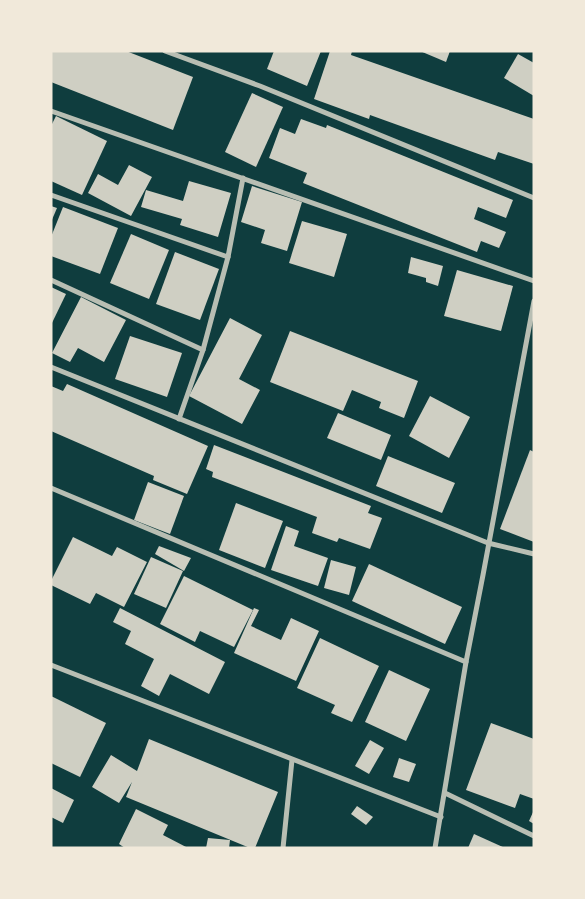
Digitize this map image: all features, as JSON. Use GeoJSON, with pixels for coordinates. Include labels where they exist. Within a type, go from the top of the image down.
{"type":"FeatureCollection","features":[{"type":"Feature","properties":{"kind":"street"},"geometry":{"type":"LineString","coordinates":[[165,51],[260,86],[534,198]]}},
{"type":"Feature","properties":{"kind":"street"},"geometry":{"type":"LineString","coordinates":[[51,111],[534,281]]}},
{"type":"Feature","properties":{"kind":"street"},"geometry":{"type":"LineString","coordinates":[[178,419],[203,350],[228,257],[243,178]]}},
{"type":"Feature","properties":{"kind":"street"},"geometry":{"type":"LineString","coordinates":[[51,195],[228,257]]}},
{"type":"Feature","properties":{"kind":"street"},"geometry":{"type":"LineString","coordinates":[[51,280],[203,350]]}},
{"type":"Feature","properties":{"kind":"street"},"geometry":{"type":"LineString","coordinates":[[436,848],[466,662],[534,301]]}},
{"type":"Feature","properties":{"kind":"street"},"geometry":{"type":"LineString","coordinates":[[51,367],[488,543],[534,554]]}},
{"type":"Feature","properties":{"kind":"street"},"geometry":{"type":"LineString","coordinates":[[51,488],[466,662]]}},
{"type":"Feature","properties":{"kind":"street"},"geometry":{"type":"LineString","coordinates":[[51,665],[441,817]]}},
{"type":"Feature","properties":{"kind":"street"},"geometry":{"type":"LineString","coordinates":[[283,848],[292,760]]}},
{"type":"Feature","properties":{"kind":"street"},"geometry":{"type":"LineString","coordinates":[[445,793],[534,836]]}},
{"type":"Feature","properties":{"kind":"building"},"geometry":{"type":"Polygon","coordinates":[[[51,51],[126,51],[193,77],[173,130],[51,82],[51,51]]]}},
{"type":"Feature","properties":{"kind":"building"},"geometry":{"type":"Polygon","coordinates":[[[274,51],[321,51],[307,86],[267,69],[274,51]]]}},
{"type":"Feature","properties":{"kind":"building"},"geometry":{"type":"Polygon","coordinates":[[[330,51],[352,51],[351,55],[534,119],[534,164],[498,152],[495,160],[370,115],[369,119],[314,99],[330,51]]]}},
{"type":"Feature","properties":{"kind":"building"},"geometry":{"type":"Polygon","coordinates":[[[420,51],[450,51],[446,62],[420,51]]]}},
{"type":"Feature","properties":{"kind":"building"},"geometry":{"type":"Polygon","coordinates":[[[518,54],[534,63],[534,96],[504,78],[518,54]]]}},
{"type":"Feature","properties":{"kind":"building"},"geometry":{"type":"Polygon","coordinates":[[[252,93],[283,107],[256,167],[225,152],[252,93]]]}},
{"type":"Feature","properties":{"kind":"building"},"geometry":{"type":"Polygon","coordinates":[[[56,116],[107,141],[82,195],[51,181],[51,126],[56,116]]]}},
{"type":"Feature","properties":{"kind":"building"},"geometry":{"type":"Polygon","coordinates":[[[301,119],[326,128],[327,125],[513,200],[506,218],[478,207],[474,219],[506,232],[499,248],[481,241],[477,252],[303,183],[307,173],[269,158],[280,128],[295,134],[301,119]]]}},
{"type":"Feature","properties":{"kind":"building"},"geometry":{"type":"Polygon","coordinates":[[[129,165],[152,177],[131,216],[88,193],[98,174],[118,185],[129,165]]]}},
{"type":"Feature","properties":{"kind":"building"},"geometry":{"type":"Polygon","coordinates":[[[189,181],[231,193],[218,237],[180,225],[182,219],[141,207],[146,190],[183,201],[189,181]]]}},
{"type":"Feature","properties":{"kind":"building"},"geometry":{"type":"Polygon","coordinates":[[[252,186],[302,202],[287,251],[261,243],[265,230],[241,222],[252,186]]]}},
{"type":"Feature","properties":{"kind":"building"},"geometry":{"type":"Polygon","coordinates":[[[51,206],[57,208],[51,222],[51,206]]]}},
{"type":"Feature","properties":{"kind":"building"},"geometry":{"type":"Polygon","coordinates":[[[63,207],[118,228],[100,274],[51,256],[51,237],[63,207]]]}},
{"type":"Feature","properties":{"kind":"building"},"geometry":{"type":"Polygon","coordinates":[[[302,221],[347,234],[334,277],[289,263],[302,221]]]}},
{"type":"Feature","properties":{"kind":"building"},"geometry":{"type":"Polygon","coordinates":[[[131,234],[169,250],[149,299],[110,283],[131,234]]]}},
{"type":"Feature","properties":{"kind":"building"},"geometry":{"type":"Polygon","coordinates":[[[175,252],[219,269],[200,320],[156,304],[175,252]]]}},
{"type":"Feature","properties":{"kind":"building"},"geometry":{"type":"Polygon","coordinates":[[[411,257],[443,266],[438,286],[426,282],[426,278],[408,273],[411,257]]]}},
{"type":"Feature","properties":{"kind":"building"},"geometry":{"type":"Polygon","coordinates":[[[457,270],[513,286],[501,331],[444,316],[457,270]]]}},
{"type":"Feature","properties":{"kind":"building"},"geometry":{"type":"Polygon","coordinates":[[[51,287],[66,294],[51,325],[51,287]]]}},
{"type":"Feature","properties":{"kind":"building"},"geometry":{"type":"Polygon","coordinates":[[[81,297],[126,320],[104,362],[78,348],[70,362],[52,353],[81,297]]]}},
{"type":"Feature","properties":{"kind":"building"},"geometry":{"type":"Polygon","coordinates":[[[230,318],[262,335],[239,379],[260,390],[242,424],[189,396],[230,318]]]}},
{"type":"Feature","properties":{"kind":"building"},"geometry":{"type":"Polygon","coordinates":[[[290,331],[418,381],[404,418],[379,408],[381,402],[352,390],[343,411],[270,382],[290,331]]]}},
{"type":"Feature","properties":{"kind":"building"},"geometry":{"type":"Polygon","coordinates":[[[130,336],[182,353],[167,397],[115,379],[130,336]]]}},
{"type":"Feature","properties":{"kind":"building"},"geometry":{"type":"Polygon","coordinates":[[[67,384],[208,446],[187,494],[153,480],[154,476],[51,431],[51,386],[63,391],[67,384]]]}},
{"type":"Feature","properties":{"kind":"building"},"geometry":{"type":"Polygon","coordinates":[[[430,396],[470,417],[449,458],[409,436],[430,396]]]}},
{"type":"Feature","properties":{"kind":"building"},"geometry":{"type":"Polygon","coordinates":[[[338,413],[391,435],[381,460],[327,438],[338,413]]]}},
{"type":"Feature","properties":{"kind":"building"},"geometry":{"type":"Polygon","coordinates":[[[214,445],[371,506],[368,513],[382,518],[370,549],[339,538],[337,542],[312,533],[317,517],[212,477],[213,472],[206,469],[214,445]]]}},
{"type":"Feature","properties":{"kind":"building"},"geometry":{"type":"Polygon","coordinates":[[[530,450],[534,452],[534,542],[500,529],[530,450]]]}},
{"type":"Feature","properties":{"kind":"building"},"geometry":{"type":"Polygon","coordinates":[[[388,456],[455,483],[442,513],[376,486],[388,456]]]}},
{"type":"Feature","properties":{"kind":"building"},"geometry":{"type":"Polygon","coordinates":[[[148,482],[184,496],[170,534],[134,520],[148,482]]]}},
{"type":"Feature","properties":{"kind":"building"},"geometry":{"type":"Polygon","coordinates":[[[236,503],[283,521],[265,568],[219,550],[236,503]]]}},
{"type":"Feature","properties":{"kind":"building"},"geometry":{"type":"Polygon","coordinates":[[[286,526],[299,531],[294,546],[328,558],[318,586],[271,570],[286,526]]]}},
{"type":"Feature","properties":{"kind":"building"},"geometry":{"type":"Polygon","coordinates":[[[73,537],[112,556],[117,547],[147,562],[124,607],[96,593],[90,604],[51,585],[51,581],[73,537]]]}},
{"type":"Feature","properties":{"kind":"building"},"geometry":{"type":"Polygon","coordinates":[[[159,546],[191,558],[184,571],[155,554],[159,546]]]}},
{"type":"Feature","properties":{"kind":"building"},"geometry":{"type":"Polygon","coordinates":[[[151,557],[183,571],[166,608],[134,594],[151,557]]]}},
{"type":"Feature","properties":{"kind":"building"},"geometry":{"type":"Polygon","coordinates":[[[331,560],[356,567],[349,595],[324,588],[331,560]]]}},
{"type":"Feature","properties":{"kind":"building"},"geometry":{"type":"Polygon","coordinates":[[[369,564],[462,607],[445,644],[352,601],[369,564]]]}},
{"type":"Feature","properties":{"kind":"building"},"geometry":{"type":"Polygon","coordinates":[[[184,576],[253,610],[234,647],[200,631],[195,642],[160,624],[184,576]]]}},
{"type":"Feature","properties":{"kind":"building"},"geometry":{"type":"Polygon","coordinates":[[[120,608],[225,662],[209,694],[170,674],[159,696],[141,686],[154,659],[125,644],[131,631],[113,622],[120,608]]]}},
{"type":"Feature","properties":{"kind":"building"},"geometry":{"type":"Polygon","coordinates":[[[254,608],[259,610],[251,626],[281,640],[291,618],[319,631],[296,681],[234,653],[254,608]]]}},
{"type":"Feature","properties":{"kind":"building"},"geometry":{"type":"Polygon","coordinates":[[[320,638],[379,666],[352,722],[331,713],[335,705],[297,688],[320,638]]]}},
{"type":"Feature","properties":{"kind":"building"},"geometry":{"type":"Polygon","coordinates":[[[389,670],[430,689],[406,741],[365,722],[389,670]]]}},
{"type":"Feature","properties":{"kind":"building"},"geometry":{"type":"Polygon","coordinates":[[[51,696],[106,723],[80,777],[51,763],[51,696]]]}},
{"type":"Feature","properties":{"kind":"building"},"geometry":{"type":"Polygon","coordinates":[[[491,723],[534,739],[534,799],[520,794],[515,808],[466,790],[491,723]]]}},
{"type":"Feature","properties":{"kind":"building"},"geometry":{"type":"Polygon","coordinates":[[[149,739],[278,792],[255,848],[250,848],[126,797],[132,782],[119,803],[92,787],[111,755],[137,771],[149,739]]]}},
{"type":"Feature","properties":{"kind":"building"},"geometry":{"type":"Polygon","coordinates":[[[370,740],[384,748],[369,774],[355,766],[370,740]]]}},
{"type":"Feature","properties":{"kind":"building"},"geometry":{"type":"Polygon","coordinates":[[[399,758],[416,764],[409,782],[393,777],[399,758]]]}},
{"type":"Feature","properties":{"kind":"building"},"geometry":{"type":"Polygon","coordinates":[[[51,788],[74,800],[63,823],[51,817],[51,788]]]}},
{"type":"Feature","properties":{"kind":"building"},"geometry":{"type":"Polygon","coordinates":[[[357,806],[373,817],[366,825],[351,814],[357,806]]]}},
{"type":"Feature","properties":{"kind":"building"},"geometry":{"type":"Polygon","coordinates":[[[136,809],[168,825],[163,835],[188,848],[125,848],[119,844],[136,809]]]}},
{"type":"Feature","properties":{"kind":"building"},"geometry":{"type":"Polygon","coordinates":[[[534,810],[534,824],[529,821],[534,810]]]}},
{"type":"Feature","properties":{"kind":"building"},"geometry":{"type":"Polygon","coordinates":[[[474,834],[505,848],[468,848],[474,834]]]}},
{"type":"Feature","properties":{"kind":"building"},"geometry":{"type":"Polygon","coordinates":[[[208,838],[230,840],[229,848],[206,848],[208,838]]]}}]}
